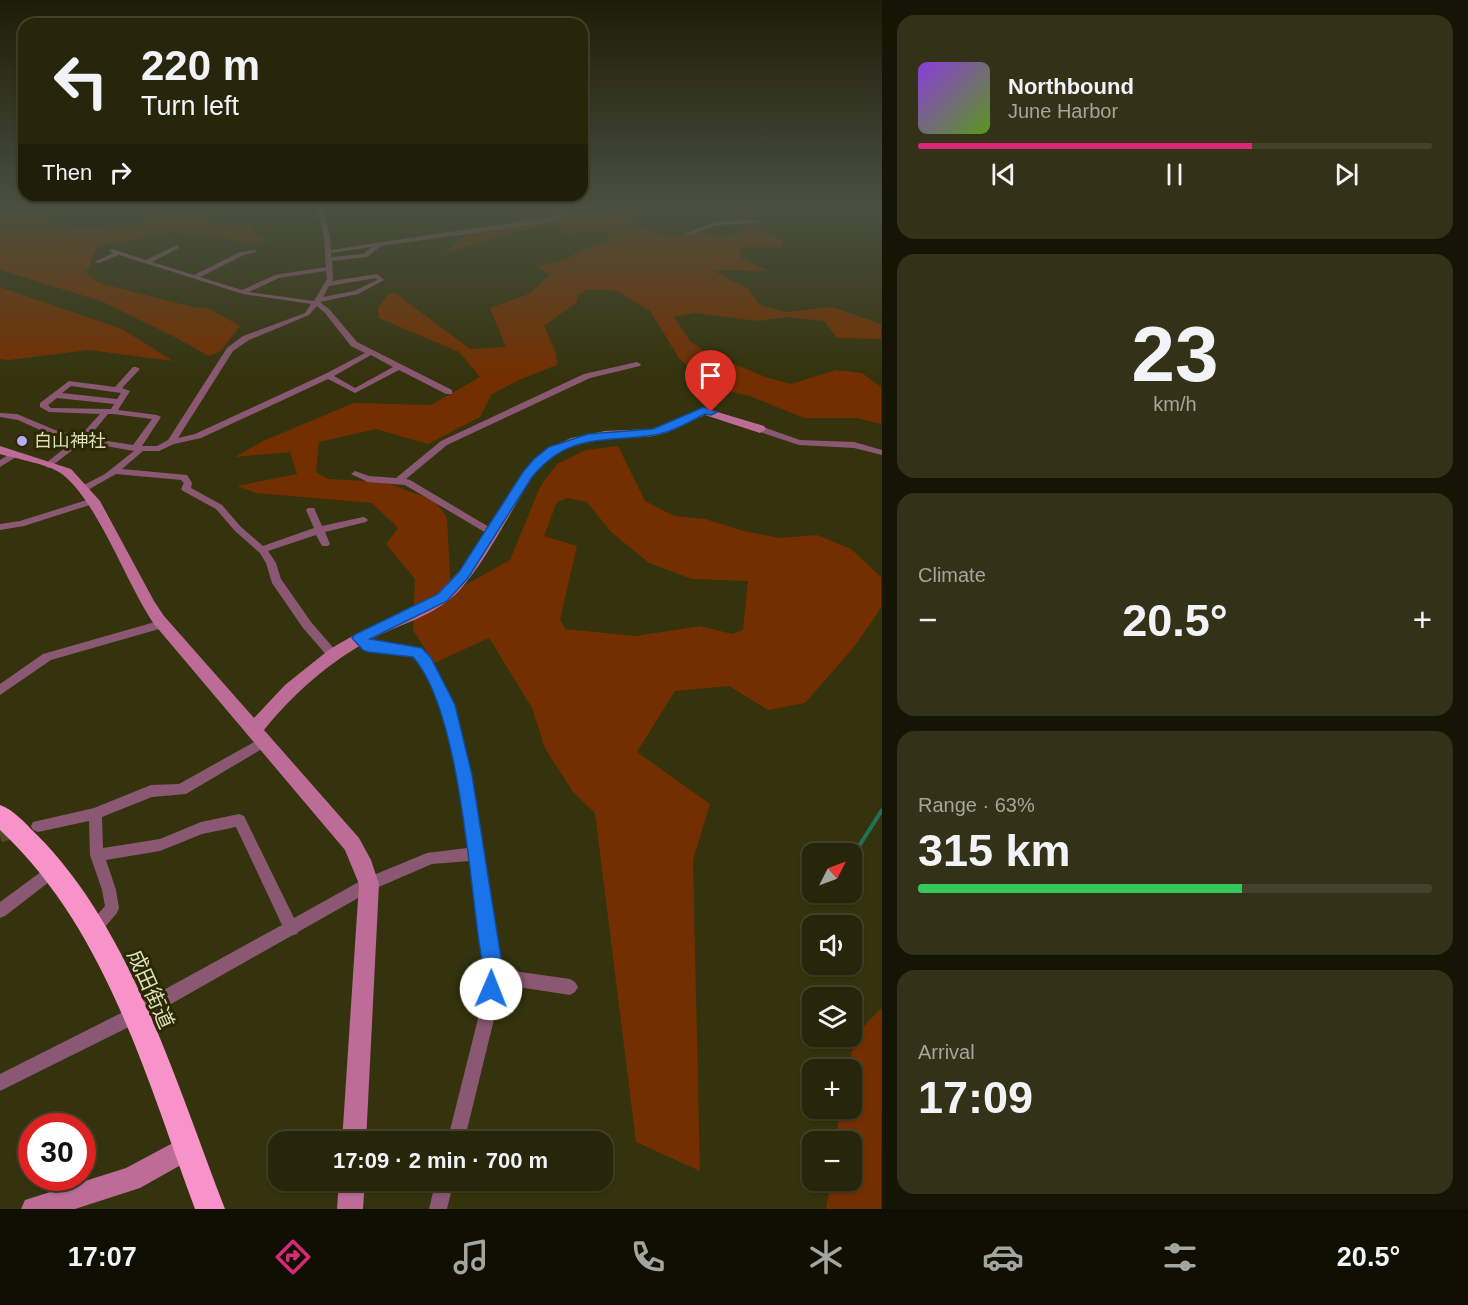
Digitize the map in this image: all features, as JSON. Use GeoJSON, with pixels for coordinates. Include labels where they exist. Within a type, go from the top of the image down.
{"type":"FeatureCollection","features":[{"type":"Feature","properties":{"kind":"highway","name":"成田街道"},"geometry":{"type":"LineString","coordinates":[[0,815],[53,869],[94,929],[135,1015],[210,1209]]}},
{"type":"Feature","properties":{"kind":"street"},"geometry":{"type":"LineString","coordinates":[[154,264],[242,292],[317,302],[356,293],[381,280],[374,276],[328,284]]}},
{"type":"Feature","properties":{"kind":"street"},"geometry":{"type":"LineString","coordinates":[[195,277],[220,264]]}},
{"type":"Feature","properties":{"kind":"street"},"geometry":{"type":"LineString","coordinates":[[171,442],[230,351],[246,338],[307,314],[328,284],[329,264]]}},
{"type":"Feature","properties":{"kind":"street"},"geometry":{"type":"LineString","coordinates":[[242,292],[278,276],[329,269]]}},
{"type":"Feature","properties":{"kind":"street"},"geometry":{"type":"LineString","coordinates":[[317,302],[345,336],[370,353],[449,392]]}},
{"type":"Feature","properties":{"kind":"street"},"geometry":{"type":"LineString","coordinates":[[0,415],[8,414],[34,422],[52,432],[82,439],[138,448],[158,448],[171,442],[198,436],[328,376],[370,353]]}},
{"type":"Feature","properties":{"kind":"street"},"geometry":{"type":"LineString","coordinates":[[399,480],[444,443],[586,376],[637,364]]}},
{"type":"Feature","properties":{"kind":"street"},"geometry":{"type":"LineString","coordinates":[[328,376],[355,391],[398,367]]}},
{"type":"Feature","properties":{"kind":"street"},"geometry":{"type":"LineString","coordinates":[[117,389],[136,369]]}},
{"type":"Feature","properties":{"kind":"street"},"geometry":{"type":"LineString","coordinates":[[0,527],[21,524],[88,495],[138,448],[157,417],[109,412],[49,410],[43,405],[69,383],[126,391],[119,402],[109,412],[100,421],[82,439],[49,465]]}},
{"type":"Feature","properties":{"kind":"street"},"geometry":{"type":"LineString","coordinates":[[55,396],[119,402]]}},
{"type":"Feature","properties":{"kind":"street"},"geometry":{"type":"LineString","coordinates":[[34,422],[49,410]]}},
{"type":"Feature","properties":{"kind":"street"},"geometry":{"type":"LineString","coordinates":[[38,826],[95,814],[151,791],[182,790],[258,736],[304,678],[333,655],[359,638],[442,598],[464,575],[533,467],[546,454],[562,445],[597,436],[655,432],[704,411],[799,442],[855,445],[882,453]]}},
{"type":"Feature","properties":{"kind":"street"},"geometry":{"type":"LineString","coordinates":[[4,457],[49,465],[67,472],[88,495],[148,604],[162,624],[352,844],[364,867],[369,884],[355,1131]]}},
{"type":"Feature","properties":{"kind":"street"},"geometry":{"type":"LineString","coordinates":[[114,471],[184,477],[188,483],[186,489],[219,507],[238,529],[262,550],[271,563],[276,580],[294,607],[307,626],[333,655]]}},
{"type":"Feature","properties":{"kind":"street"},"geometry":{"type":"LineString","coordinates":[[355,474],[368,479],[407,482],[491,532]]}},
{"type":"Feature","properties":{"kind":"street"},"geometry":{"type":"LineString","coordinates":[[311,510],[325,544]]}},
{"type":"Feature","properties":{"kind":"street"},"geometry":{"type":"LineString","coordinates":[[262,550],[319,530],[363,520]]}},
{"type":"Feature","properties":{"kind":"street"},"geometry":{"type":"LineString","coordinates":[[0,690],[47,657],[162,624]]}},
{"type":"Feature","properties":{"kind":"street"},"geometry":{"type":"LineString","coordinates":[[359,638],[368,646],[417,652],[426,662],[447,705],[463,775],[492,964],[490,1003],[458,1131]]}},
{"type":"Feature","properties":{"kind":"street"},"geometry":{"type":"LineString","coordinates":[[94,929],[112,908],[109,890],[97,855],[95,814]]}},
{"type":"Feature","properties":{"kind":"street"},"geometry":{"type":"LineString","coordinates":[[97,855],[160,845],[201,828],[239,820],[292,928]]}},
{"type":"Feature","properties":{"kind":"street"},"geometry":{"type":"LineString","coordinates":[[0,1083],[135,1015],[369,884],[432,858],[476,854]]}},
{"type":"Feature","properties":{"kind":"street"},"geometry":{"type":"LineString","coordinates":[[0,911],[53,869]]}},
{"type":"Feature","properties":{"kind":"street"},"geometry":{"type":"LineString","coordinates":[[491,975],[570,987]]}},
{"type":"Feature","properties":{"kind":"street"},"geometry":{"type":"LineString","coordinates":[[34,1209],[41,1209],[131,1179],[186,1148]]}},
{"type":"Feature","properties":{"kind":"street"},"geometry":{"type":"LineString","coordinates":[[350,1209],[351,1191]]}},
{"type":"Feature","properties":{"kind":"street"},"geometry":{"type":"LineString","coordinates":[[438,1209],[442,1191]]}},
{"type":"Feature","properties":{"kind":"shaded area"},"geometry":{"type":"Polygon","coordinates":[[[0,264],[90,264],[85,272],[99,283],[193,307],[210,309],[240,326],[221,351],[209,356],[101,301],[0,270],[0,264]]]}},
{"type":"Feature","properties":{"kind":"shaded area"},"geometry":{"type":"Polygon","coordinates":[[[546,264],[755,264],[768,271],[712,270],[747,288],[760,305],[785,312],[832,307],[881,324],[881,339],[837,338],[824,321],[787,317],[759,321],[695,313],[674,317],[690,341],[704,351],[765,377],[791,384],[836,370],[862,373],[881,387],[881,424],[857,418],[804,418],[750,396],[709,387],[679,358],[650,311],[617,291],[588,289],[578,295],[577,302],[544,326],[556,353],[557,365],[521,379],[492,394],[480,417],[428,444],[376,429],[319,442],[316,472],[328,479],[385,482],[435,501],[447,518],[451,593],[510,560],[540,487],[557,464],[586,450],[618,446],[645,501],[674,516],[705,519],[744,531],[780,538],[817,535],[851,549],[881,577],[881,608],[854,647],[805,703],[768,710],[729,686],[675,691],[637,752],[710,804],[693,860],[700,1171],[636,1142],[595,813],[573,792],[545,748],[532,708],[489,638],[434,663],[413,630],[415,579],[386,544],[398,528],[372,503],[256,493],[237,486],[297,474],[290,452],[235,457],[263,441],[354,403],[431,405],[480,377],[459,352],[379,318],[378,308],[389,293],[397,294],[470,349],[506,347],[490,308],[529,294],[550,274],[536,267],[546,264]],[[568,498],[557,502],[544,536],[577,546],[560,619],[565,629],[636,636],[700,626],[732,634],[743,630],[748,581],[692,579],[649,563],[611,532],[587,502],[568,498]]]}},
{"type":"Feature","properties":{"kind":"shaded area"},"geometry":{"type":"Polygon","coordinates":[[[0,287],[122,329],[173,361],[89,350],[9,360],[0,359],[0,287]]]}},
{"type":"Feature","properties":{"kind":"shaded area"},"geometry":{"type":"Polygon","coordinates":[[[882,1009],[881,1209],[826,1209],[829,1191],[862,1191],[862,1131],[837,1131],[839,1119],[862,1119],[862,1059],[850,1059],[853,1047],[862,1047],[862,1028],[882,1009]]]}},
{"type":"Feature","properties":{"kind":"waterway"},"geometry":{"type":"LineString","coordinates":[[861,843],[882,810]]}},
{"type":"Feature","properties":{"kind":"tunnel"},"geometry":{"type":"LineString","coordinates":[[0,836],[18,831]]}},
{"type":"Feature","properties":{"kind":"place","name":"白山神社"},"geometry":{"type":"Point","coordinates":[22,441]}},
{"type":"Feature","properties":{"kind":"route"},"geometry":{"type":"LineString","coordinates":[[491,989],[492,964],[473,834],[463,775],[447,705],[423,656],[411,650],[368,646],[359,638],[422,610],[442,598],[464,575],[527,475],[538,461],[553,449],[588,437],[655,432],[697,413],[711,412]]}}]}
